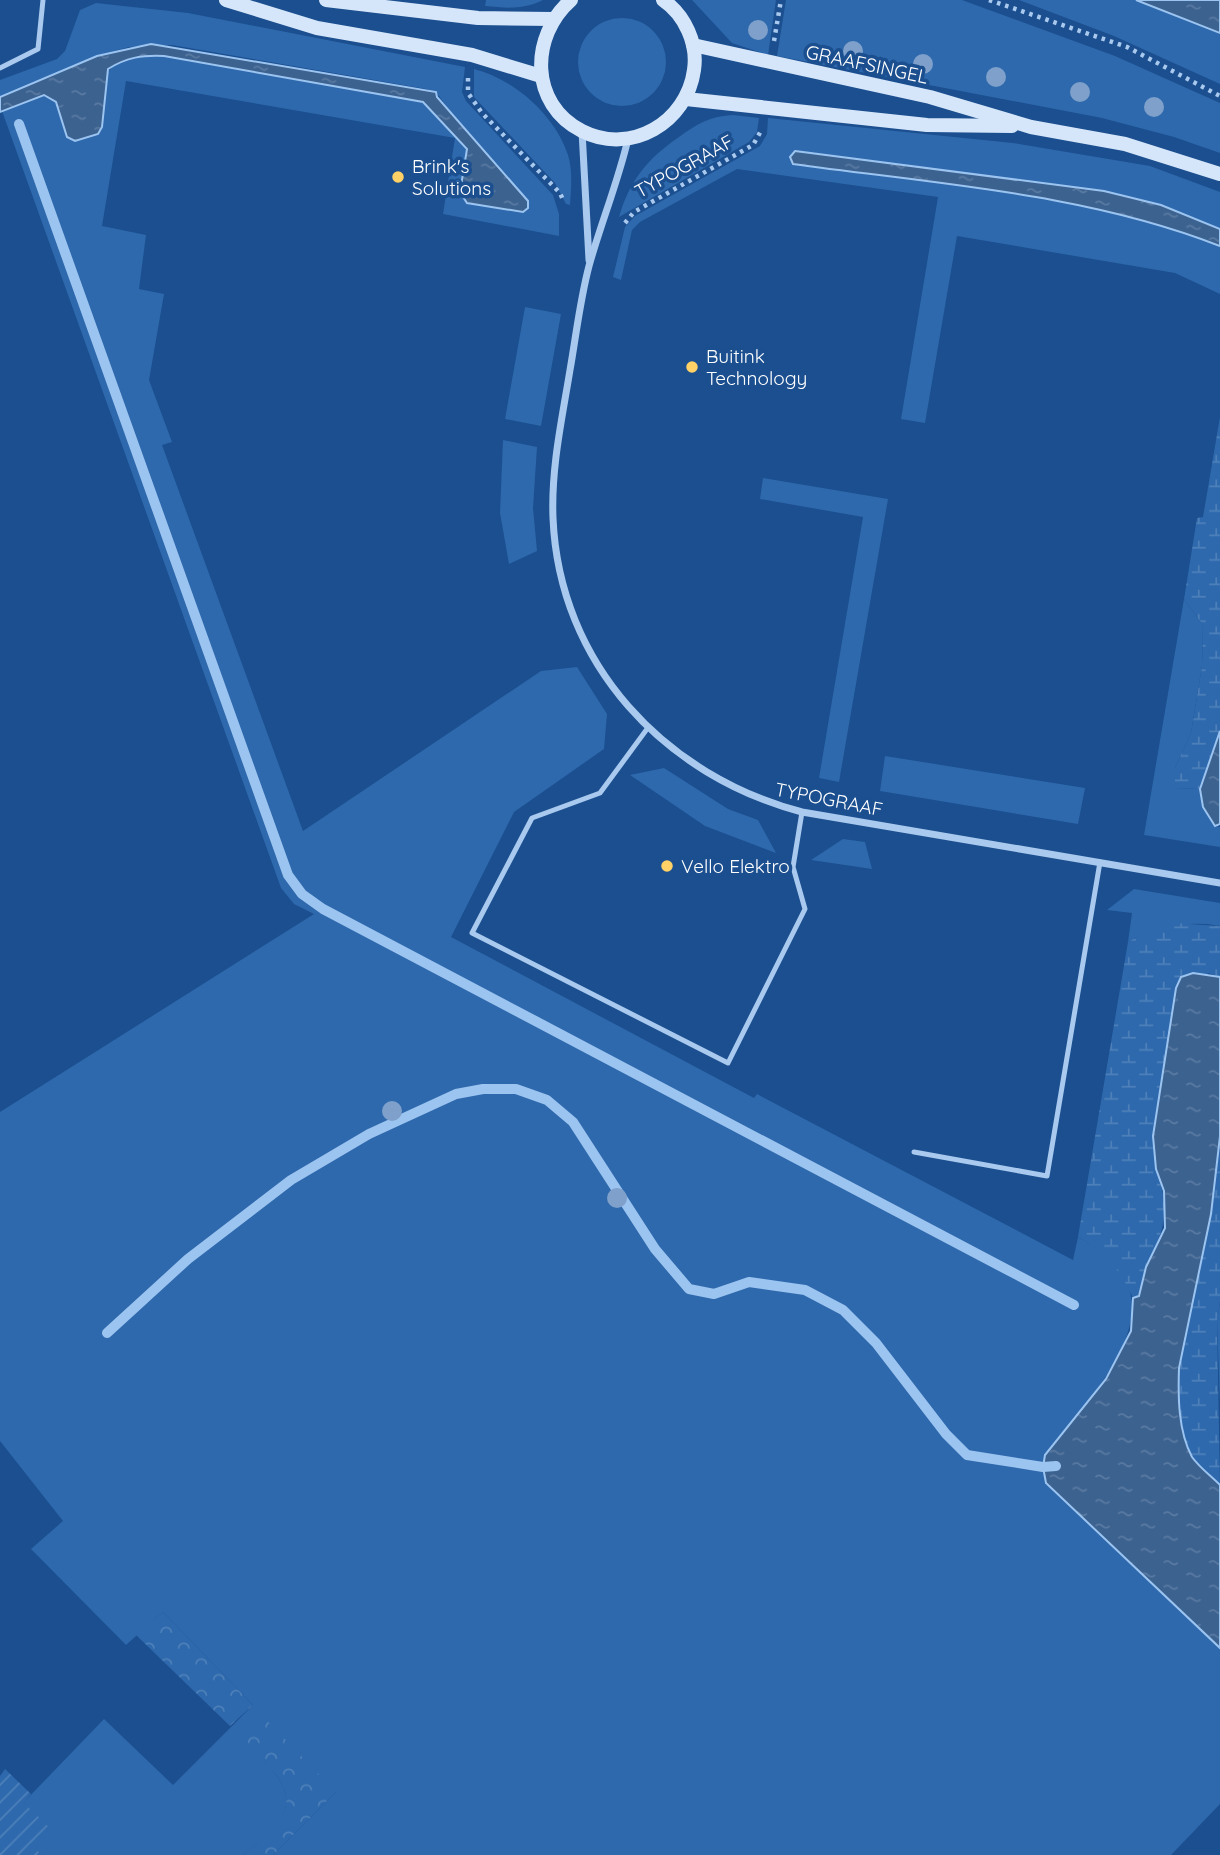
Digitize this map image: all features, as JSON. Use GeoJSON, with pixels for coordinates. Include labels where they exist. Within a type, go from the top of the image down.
{"type":"FeatureCollection","features":[{"type":"Feature","properties":{"kind":"street"},"geometry":{"type":"LineString","coordinates":[[226,0],[317,28],[472,55],[541,76]]}},
{"type":"Feature","properties":{"kind":"street"},"geometry":{"type":"LineString","coordinates":[[326,0],[478,18],[553,19]]}},
{"type":"Feature","properties":{"kind":"street"},"geometry":{"type":"LineString","coordinates":[[571,0],[553,19],[541,47],[541,76],[556,108],[582,131],[605,138],[628,139],[662,126],[685,99],[693,82],[693,45],[685,24],[663,0]]}},
{"type":"Feature","properties":{"kind":"street","name":"GRAAFSINGEL"},"geometry":{"type":"LineString","coordinates":[[693,45],[930,97],[1031,127],[1125,144],[1220,174]]}},
{"type":"Feature","properties":{"kind":"street","name":"GRAAFSINGEL"},"geometry":{"type":"LineString","coordinates":[[685,99],[928,125],[1031,127]]}},
{"type":"Feature","properties":{"kind":"street","name":"TYPOGRAAF"},"geometry":{"type":"LineString","coordinates":[[582,131],[589,265]]}},
{"type":"Feature","properties":{"kind":"street","name":"TYPOGRAAF"},"geometry":{"type":"LineString","coordinates":[[628,139],[611,204],[589,265],[558,449],[553,520],[560,568],[573,612],[615,692],[647,729],[720,781],[765,802],[802,812],[1220,883]]}},
{"type":"Feature","properties":{"kind":"lane"},"geometry":{"type":"LineString","coordinates":[[0,68],[38,49],[43,0]]}},
{"type":"Feature","properties":{"kind":"lane"},"geometry":{"type":"LineString","coordinates":[[647,729],[600,793],[532,818],[472,933],[728,1063],[805,909],[793,867],[802,812]]}},
{"type":"Feature","properties":{"kind":"lane"},"geometry":{"type":"LineString","coordinates":[[914,1153],[1047,1176],[1100,862]]}},
{"type":"Feature","properties":{"kind":"path"},"geometry":{"type":"LineString","coordinates":[[770,63],[781,0]]}},
{"type":"Feature","properties":{"kind":"path"},"geometry":{"type":"LineString","coordinates":[[989,0],[1127,47],[1220,96]]}},
{"type":"Feature","properties":{"kind":"path"},"geometry":{"type":"LineString","coordinates":[[472,55],[468,93],[482,113],[560,193],[565,205]]}},
{"type":"Feature","properties":{"kind":"path","name":"TYPOGRAAF"},"geometry":{"type":"LineString","coordinates":[[616,233],[634,212],[753,145],[762,133],[766,108]]}},
{"type":"Feature","properties":{"kind":"green space"},"geometry":{"type":"Polygon","coordinates":[[[486,0],[543,0],[507,8],[485,6],[486,0]]]}},
{"type":"Feature","properties":{"kind":"green space"},"geometry":{"type":"Polygon","coordinates":[[[692,0],[776,0],[768,55],[732,43],[692,0]]]}},
{"type":"Feature","properties":{"kind":"green space"},"geometry":{"type":"Polygon","coordinates":[[[786,0],[962,0],[1115,56],[1220,103],[1220,153],[1174,137],[1102,118],[777,56],[786,0]]]}},
{"type":"Feature","properties":{"kind":"green space"},"geometry":{"type":"Polygon","coordinates":[[[1019,0],[1136,0],[1220,33],[1220,84],[1114,36],[1019,0]]]}},
{"type":"Feature","properties":{"kind":"green space"},"geometry":{"type":"Polygon","coordinates":[[[96,3],[188,13],[465,67],[462,92],[466,101],[553,195],[559,214],[559,236],[443,214],[455,138],[126,81],[102,226],[146,235],[139,289],[164,294],[149,380],[172,442],[162,445],[303,831],[541,671],[577,667],[607,714],[604,749],[514,812],[451,937],[754,1098],[757,1094],[1073,1260],[1078,1237],[1112,1260],[1129,1287],[1132,1315],[1124,1344],[1088,1402],[1045,1454],[1220,1646],[1220,1804],[1171,1855],[273,1855],[336,1792],[238,1732],[280,1780],[286,1794],[286,1807],[279,1821],[243,1855],[41,1855],[36,1850],[24,1802],[104,1719],[173,1785],[253,1705],[163,1612],[126,1645],[31,1549],[63,1521],[0,1441],[0,1112],[314,914],[294,904],[281,888],[2,111],[44,95],[56,102],[105,78],[109,70],[122,61],[147,56],[164,56],[423,102],[467,149],[460,192],[523,212],[436,92],[426,89],[172,45],[129,47],[97,56],[0,97],[0,80],[57,59],[65,51],[80,10],[96,3]]]}},
{"type":"Feature","properties":{"kind":"green space"},"geometry":{"type":"Polygon","coordinates":[[[622,18],[639,22],[653,31],[662,45],[666,62],[662,79],[653,93],[639,102],[622,106],[605,102],[591,93],[582,79],[578,62],[582,45],[591,31],[605,22],[622,18]]]}},
{"type":"Feature","properties":{"kind":"green space"},"geometry":{"type":"Polygon","coordinates":[[[474,69],[518,90],[553,126],[570,161],[570,205],[566,204],[555,183],[474,97],[474,69]]]}},
{"type":"Feature","properties":{"kind":"green space"},"geometry":{"type":"Polygon","coordinates":[[[733,115],[759,118],[757,132],[749,142],[619,217],[634,181],[649,162],[698,125],[717,117],[733,115]]]}},
{"type":"Feature","properties":{"kind":"green space"},"geometry":{"type":"Polygon","coordinates":[[[768,118],[1013,143],[1150,166],[1220,192],[1220,229],[1161,205],[1104,191],[795,151],[793,164],[1063,202],[1169,228],[1220,246],[1220,294],[1175,273],[957,236],[925,423],[901,419],[938,197],[737,169],[640,222],[632,230],[621,280],[613,277],[625,227],[635,216],[760,146],[767,134],[768,118]]]}},
{"type":"Feature","properties":{"kind":"green space"},"geometry":{"type":"Polygon","coordinates":[[[525,307],[561,314],[541,426],[505,419],[525,307]]]}},
{"type":"Feature","properties":{"kind":"green space"},"geometry":{"type":"Polygon","coordinates":[[[1220,417],[1220,731],[1200,789],[1175,788],[1175,768],[1191,733],[1202,666],[1203,625],[1184,599],[1197,518],[1203,517],[1220,417]]]}},
{"type":"Feature","properties":{"kind":"green space"},"geometry":{"type":"Polygon","coordinates":[[[503,440],[537,447],[533,508],[537,551],[509,564],[500,513],[503,440]]]}},
{"type":"Feature","properties":{"kind":"green space"},"geometry":{"type":"Polygon","coordinates":[[[763,478],[888,499],[839,782],[819,778],[863,517],[760,499],[763,478]]]}},
{"type":"Feature","properties":{"kind":"green space"},"geometry":{"type":"Polygon","coordinates":[[[1184,599],[1203,625],[1202,666],[1191,733],[1175,768],[1175,788],[1200,789],[1203,807],[1215,826],[1220,827],[1220,847],[1144,835],[1184,599]]]}},
{"type":"Feature","properties":{"kind":"green space"},"geometry":{"type":"Polygon","coordinates":[[[885,756],[1085,788],[1078,824],[880,791],[885,756]]]}},
{"type":"Feature","properties":{"kind":"green space"},"geometry":{"type":"Polygon","coordinates":[[[664,768],[728,809],[758,820],[776,853],[705,826],[630,775],[664,768]]]}},
{"type":"Feature","properties":{"kind":"green space"},"geometry":{"type":"Polygon","coordinates":[[[843,839],[865,842],[872,869],[811,860],[843,839]]]}},
{"type":"Feature","properties":{"kind":"green space"},"geometry":{"type":"Polygon","coordinates":[[[1134,889],[1220,903],[1220,926],[1172,926],[1149,932],[1128,942],[1132,913],[1107,910],[1134,889]]]}},
{"type":"Feature","properties":{"kind":"green space"},"geometry":{"type":"Polygon","coordinates":[[[1173,923],[1220,926],[1220,977],[1208,973],[1156,1169],[1164,1205],[1161,1234],[1138,1296],[1133,1298],[1111,1262],[1096,1248],[1078,1237],[1128,942],[1149,930],[1173,923]]]}},
{"type":"Feature","properties":{"kind":"green space"},"geometry":{"type":"Polygon","coordinates":[[[1220,1136],[1220,1301],[1217,1322],[1220,1485],[1195,1461],[1187,1447],[1181,1425],[1179,1368],[1211,1214],[1220,1136]]]}},
{"type":"Feature","properties":{"kind":"green space"},"geometry":{"type":"Polygon","coordinates":[[[1220,1301],[1220,1403],[1217,1322],[1220,1301]]]}},
{"type":"Feature","properties":{"kind":"green space"},"geometry":{"type":"Polygon","coordinates":[[[163,1612],[253,1705],[230,1726],[136,1635],[163,1612]]]}},
{"type":"Feature","properties":{"kind":"green space"},"geometry":{"type":"Polygon","coordinates":[[[259,1712],[336,1792],[273,1855],[243,1855],[265,1836],[279,1820],[286,1806],[285,1793],[279,1780],[237,1732],[259,1712]]]}},
{"type":"Feature","properties":{"kind":"green space"},"geometry":{"type":"Polygon","coordinates":[[[5,1769],[31,1794],[24,1803],[53,1831],[36,1849],[41,1855],[0,1855],[0,1776],[5,1769]]]}},
{"type":"Feature","properties":{"kind":"water"},"geometry":{"type":"Polygon","coordinates":[[[1136,0],[1220,0],[1220,33],[1136,0]]]}},
{"type":"Feature","properties":{"kind":"water"},"geometry":{"type":"Polygon","coordinates":[[[151,44],[436,92],[437,97],[528,201],[528,208],[523,212],[467,203],[460,192],[467,149],[423,102],[164,56],[149,56],[129,59],[108,69],[102,127],[98,134],[75,141],[67,137],[56,102],[44,95],[0,112],[0,97],[97,56],[151,44]]]}},
{"type":"Feature","properties":{"kind":"water"},"geometry":{"type":"Polygon","coordinates":[[[795,151],[1104,191],[1161,205],[1220,229],[1220,246],[1169,228],[1063,202],[793,164],[790,157],[795,151]]]}},
{"type":"Feature","properties":{"kind":"water"},"geometry":{"type":"Polygon","coordinates":[[[1220,731],[1220,824],[1215,826],[1203,807],[1200,789],[1220,731]]]}},
{"type":"Feature","properties":{"kind":"water"},"geometry":{"type":"Polygon","coordinates":[[[1193,973],[1220,977],[1220,1136],[1211,1214],[1179,1368],[1179,1402],[1187,1447],[1192,1457],[1220,1485],[1220,1648],[1046,1483],[1043,1467],[1045,1455],[1106,1379],[1131,1331],[1133,1298],[1139,1296],[1146,1267],[1165,1228],[1164,1191],[1156,1169],[1153,1136],[1176,988],[1181,977],[1193,973]]]}},
{"type":"Feature","properties":{"kind":"waterway"},"geometry":{"type":"LineString","coordinates":[[19,124],[288,875],[302,894],[323,909],[1074,1305]]}},
{"type":"Feature","properties":{"kind":"waterway"},"geometry":{"type":"LineString","coordinates":[[107,1333],[188,1259],[291,1180],[369,1134],[456,1094],[483,1089],[516,1089],[547,1100],[573,1122],[655,1249],[689,1289],[714,1294],[749,1282],[805,1290],[843,1310],[876,1343],[946,1434],[967,1455],[1043,1467],[1056,1466]]}},
{"type":"Feature","properties":{"kind":"place","name":"Brink's Solutions"},"geometry":{"type":"Point","coordinates":[398,177]}},
{"type":"Feature","properties":{"kind":"place","name":"Buitink Technology"},"geometry":{"type":"Point","coordinates":[692,367]}},
{"type":"Feature","properties":{"kind":"place","name":"Vello Elektro"},"geometry":{"type":"Point","coordinates":[667,866]}}]}
